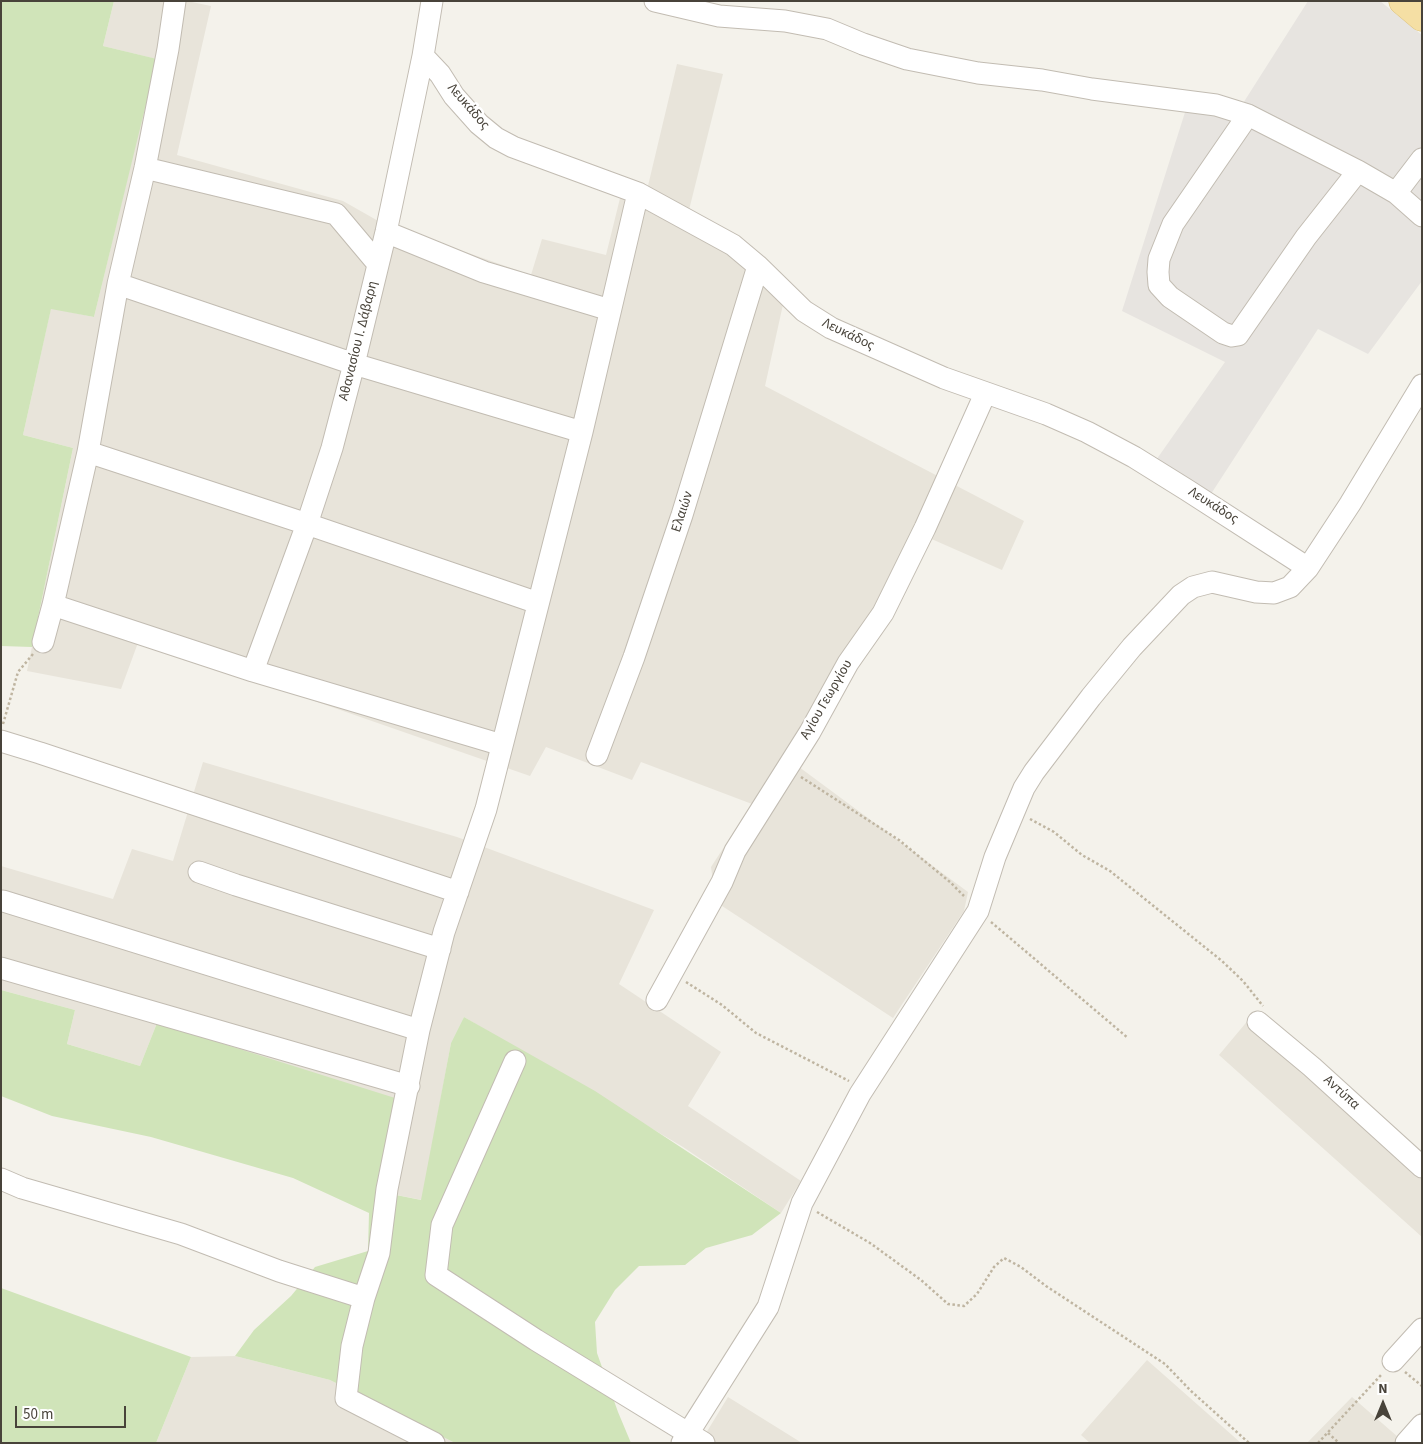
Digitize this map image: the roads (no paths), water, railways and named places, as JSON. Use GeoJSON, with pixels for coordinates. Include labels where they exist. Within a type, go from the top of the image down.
{"type":"FeatureCollection","features":[{"type":"Feature","properties":{"kind":"main road"},"geometry":{"type":"LineString","coordinates":[[1403,1],[1422,17]]}},
{"type":"Feature","properties":{"kind":"street"},"geometry":{"type":"LineString","coordinates":[[43,642],[54,605],[88,452],[118,284],[145,168],[168,49],[175,1]]}},
{"type":"Feature","properties":{"kind":"street","name":"Αθανασίου Ι. Δάβαρη"},"geometry":{"type":"LineString","coordinates":[[253,671],[307,524],[332,448],[386,232],[423,56],[432,1]]}},
{"type":"Feature","properties":{"kind":"street"},"geometry":{"type":"LineString","coordinates":[[655,1],[720,16],[786,21],[827,30],[907,59],[978,73],[1042,80],[1092,89],[1216,105],[1248,115],[1358,171],[1396,193],[1422,216]]}},
{"type":"Feature","properties":{"kind":"street","name":"Λευκάδος"},"geometry":{"type":"LineString","coordinates":[[423,56],[440,74],[454,96],[496,138],[513,147],[638,193],[733,245],[758,266],[804,312],[831,328],[944,378],[1046,414],[1087,432],[1134,457],[1308,568]]}},
{"type":"Feature","properties":{"kind":"street"},"geometry":{"type":"LineString","coordinates":[[1248,115],[1173,224],[1159,259],[1159,285],[1170,297],[1223,333],[1232,336],[1238,335],[1306,237],[1358,171]]}},
{"type":"Feature","properties":{"kind":"street"},"geometry":{"type":"LineString","coordinates":[[1396,193],[1422,159]]}},
{"type":"Feature","properties":{"kind":"street"},"geometry":{"type":"LineString","coordinates":[[145,168],[336,214],[378,264]]}},
{"type":"Feature","properties":{"kind":"street"},"geometry":{"type":"LineString","coordinates":[[434,1443],[346,1398],[352,1346],[364,1298],[379,1253],[387,1189],[419,1030],[440,948],[486,809],[582,432],[638,193]]}},
{"type":"Feature","properties":{"kind":"street"},"geometry":{"type":"LineString","coordinates":[[386,232],[484,272],[610,310]]}},
{"type":"Feature","properties":{"kind":"street","name":"Ελαιών"},"geometry":{"type":"LineString","coordinates":[[597,755],[634,657],[682,516],[758,266]]}},
{"type":"Feature","properties":{"kind":"street"},"geometry":{"type":"LineString","coordinates":[[118,284],[354,364],[582,432]]}},
{"type":"Feature","properties":{"kind":"street"},"geometry":{"type":"LineString","coordinates":[[515,1061],[442,1225],[436,1275],[691,1440],[728,1373],[768,1307],[802,1203],[864,1089],[978,911],[995,857],[1024,788],[1034,772],[1085,704],[1132,647],[1181,595],[1193,587],[1212,582],[1274,594],[1290,587],[1308,568],[1350,504],[1422,385]]}},
{"type":"Feature","properties":{"kind":"street","name":"Αγίου Γεωργίου"},"geometry":{"type":"LineString","coordinates":[[657,1000],[722,882],[735,851],[810,732],[848,663],[883,613],[925,528],[985,394]]}},
{"type":"Feature","properties":{"kind":"street"},"geometry":{"type":"LineString","coordinates":[[88,452],[538,603]]}},
{"type":"Feature","properties":{"kind":"street"},"geometry":{"type":"LineString","coordinates":[[54,605],[253,671],[502,745]]}},
{"type":"Feature","properties":{"kind":"street"},"geometry":{"type":"LineString","coordinates":[[1,741],[458,892]]}},
{"type":"Feature","properties":{"kind":"street"},"geometry":{"type":"LineString","coordinates":[[199,872],[440,948]]}},
{"type":"Feature","properties":{"kind":"street"},"geometry":{"type":"LineString","coordinates":[[3,901],[419,1030]]}},
{"type":"Feature","properties":{"kind":"street"},"geometry":{"type":"LineString","coordinates":[[1,968],[409,1086]]}},
{"type":"Feature","properties":{"kind":"street","name":"Αντύπα"},"geometry":{"type":"LineString","coordinates":[[1264,1017],[1312,1067],[1422,1167]]}},
{"type":"Feature","properties":{"kind":"street"},"geometry":{"type":"LineString","coordinates":[[1,1179],[22,1188],[181,1234],[279,1271],[364,1298]]}},
{"type":"Feature","properties":{"kind":"street"},"geometry":{"type":"LineString","coordinates":[[1393,1361],[1422,1329]]}},
{"type":"Feature","properties":{"kind":"street"},"geometry":{"type":"LineString","coordinates":[[1406,1443],[1422,1425]]}}]}
